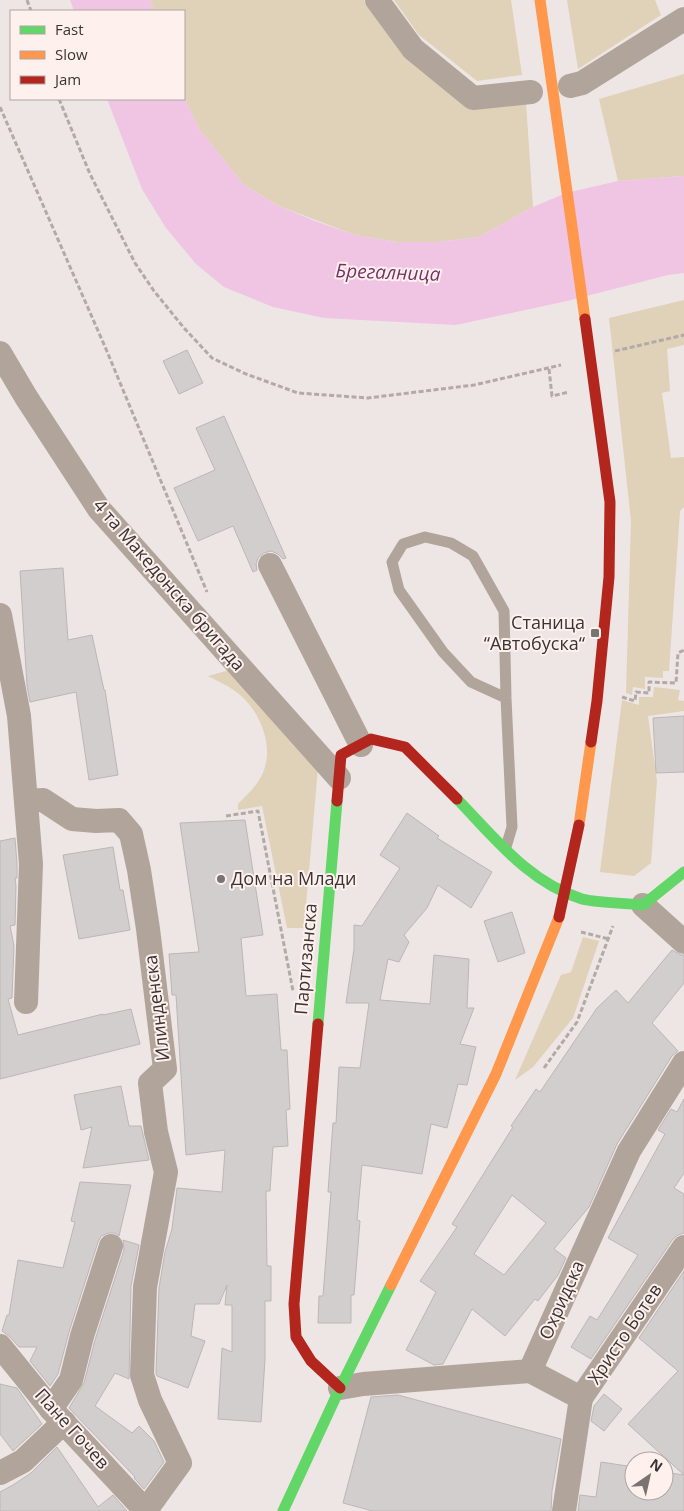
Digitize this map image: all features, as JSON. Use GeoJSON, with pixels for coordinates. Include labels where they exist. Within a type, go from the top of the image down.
{"type":"FeatureCollection","features":[{"type":"Feature","properties":{"kind":"main road"},"geometry":{"type":"LineString","coordinates":[[283,1511],[340,1388],[496,1074],[559,916],[579,825],[597,700],[609,577],[610,502],[540,0]]}},
{"type":"Feature","properties":{"kind":"main road","name":"Партизанска"},"geometry":{"type":"LineString","coordinates":[[340,1388],[311,1361],[296,1337],[294,1304],[342,755],[372,739],[405,747],[525,868],[549,885],[583,899],[643,905]]}},
{"type":"Feature","properties":{"kind":"main road"},"geometry":{"type":"LineString","coordinates":[[643,905],[684,872]]}},
{"type":"Feature","properties":{"kind":"street"},"geometry":{"type":"LineString","coordinates":[[377,0],[413,49],[473,98],[531,92]]}},
{"type":"Feature","properties":{"kind":"street"},"geometry":{"type":"LineString","coordinates":[[570,86],[582,83],[684,19]]}},
{"type":"Feature","properties":{"kind":"street","name":"4 та Македонска бригада"},"geometry":{"type":"LineString","coordinates":[[0,354],[99,509],[340,778]]}},
{"type":"Feature","properties":{"kind":"street"},"geometry":{"type":"LineString","coordinates":[[270,565],[361,745]]}},
{"type":"Feature","properties":{"kind":"street"},"geometry":{"type":"LineString","coordinates":[[0,615],[19,716],[32,864],[26,1002]]}},
{"type":"Feature","properties":{"kind":"street","name":"Илинденска"},"geometry":{"type":"LineString","coordinates":[[26,801],[43,800],[72,819],[119,820],[132,834],[148,929],[165,1069],[150,1083],[156,1132],[166,1172],[145,1287],[142,1375],[150,1400],[180,1463],[146,1510]]}},
{"type":"Feature","properties":{"kind":"street"},"geometry":{"type":"LineString","coordinates":[[643,905],[684,942]]}},
{"type":"Feature","properties":{"kind":"street","name":"Охридска"},"geometry":{"type":"LineString","coordinates":[[530,1371],[629,1151],[684,1063]]}},
{"type":"Feature","properties":{"kind":"street"},"geometry":{"type":"LineString","coordinates":[[0,1473],[23,1462],[57,1415],[71,1380],[82,1336],[111,1246]]}},
{"type":"Feature","properties":{"kind":"street","name":"Христо Ботев"},"geometry":{"type":"LineString","coordinates":[[530,1371],[582,1398],[684,1247]]}},
{"type":"Feature","properties":{"kind":"street","name":"Пане Гочев"},"geometry":{"type":"LineString","coordinates":[[0,1346],[57,1415],[146,1510]]}},
{"type":"Feature","properties":{"kind":"street"},"geometry":{"type":"LineString","coordinates":[[340,1388],[363,1384],[530,1371]]}},
{"type":"Feature","properties":{"kind":"street"},"geometry":{"type":"LineString","coordinates":[[564,1511],[582,1398]]}},
{"type":"Feature","properties":{"kind":"lane"},"geometry":{"type":"LineString","coordinates":[[506,698],[470,682],[443,652],[399,590],[392,562],[403,544],[425,537],[451,543],[472,556],[504,611],[512,827],[506,848]]}},
{"type":"Feature","properties":{"kind":"path"},"geometry":{"type":"LineString","coordinates":[[59,100],[90,174],[135,263],[154,291],[184,328],[212,358],[246,374],[298,393],[368,398],[474,385],[561,366]]}},
{"type":"Feature","properties":{"kind":"path"},"geometry":{"type":"LineString","coordinates":[[0,107],[106,349],[207,592]]}},
{"type":"Feature","properties":{"kind":"path"},"geometry":{"type":"LineString","coordinates":[[612,352],[629,346],[684,335]]}},
{"type":"Feature","properties":{"kind":"path"},"geometry":{"type":"LineString","coordinates":[[549,369],[552,396],[575,391]]}},
{"type":"Feature","properties":{"kind":"path"},"geometry":{"type":"LineString","coordinates":[[614,694],[635,701],[636,692],[649,693],[649,682],[676,683],[678,653],[684,650]]}},
{"type":"Feature","properties":{"kind":"path"},"geometry":{"type":"LineString","coordinates":[[226,816],[258,811],[295,1000]]}},
{"type":"Feature","properties":{"kind":"path"},"geometry":{"type":"LineString","coordinates":[[544,1068],[577,1022],[614,924]]}},
{"type":"Feature","properties":{"kind":"path"},"geometry":{"type":"LineString","coordinates":[[581,932],[609,939]]}},
{"type":"Feature","properties":{"kind":"shaded area"},"geometry":{"type":"Polygon","coordinates":[[[150,0],[364,0],[403,54],[467,105],[526,102],[533,207],[479,237],[437,242],[397,242],[355,235],[279,206],[244,185],[199,129],[185,99],[185,10],[154,10],[150,0]]]}},
{"type":"Feature","properties":{"kind":"shaded area"},"geometry":{"type":"Polygon","coordinates":[[[394,0],[511,0],[522,75],[477,81],[419,35],[394,0]]]}},
{"type":"Feature","properties":{"kind":"shaded area"},"geometry":{"type":"Polygon","coordinates":[[[567,0],[655,0],[661,15],[578,69],[567,0]]]}},
{"type":"Feature","properties":{"kind":"shaded area"},"geometry":{"type":"Polygon","coordinates":[[[684,74],[684,176],[618,181],[599,99],[684,74]]]}},
{"type":"Feature","properties":{"kind":"shaded area"},"geometry":{"type":"Polygon","coordinates":[[[684,300],[684,345],[667,349],[670,391],[662,393],[671,458],[684,457],[684,507],[680,511],[669,671],[663,671],[663,678],[645,677],[645,689],[633,687],[632,695],[626,693],[631,521],[609,318],[684,300]]]}},
{"type":"Feature","properties":{"kind":"shaded area"},"geometry":{"type":"Polygon","coordinates":[[[233,669],[318,768],[304,928],[287,928],[262,806],[238,810],[238,804],[253,789],[262,775],[267,760],[267,749],[262,726],[251,706],[235,691],[208,676],[233,669]]]}},
{"type":"Feature","properties":{"kind":"shaded area"},"geometry":{"type":"Polygon","coordinates":[[[654,687],[680,690],[678,700],[684,701],[684,711],[648,716],[657,781],[651,863],[634,876],[600,872],[622,700],[639,705],[639,697],[653,697],[654,687]]]}},
{"type":"Feature","properties":{"kind":"shaded area"},"geometry":{"type":"Polygon","coordinates":[[[583,937],[599,941],[573,1018],[533,1067],[515,1080],[561,975],[571,972],[583,937]]]}},
{"type":"Feature","properties":{"kind":"water"},"geometry":{"type":"Polygon","coordinates":[[[70,0],[150,0],[154,10],[74,10],[70,0]]]}},
{"type":"Feature","properties":{"kind":"water","name":"Брегалница"},"geometry":{"type":"Polygon","coordinates":[[[185,99],[199,129],[244,185],[279,206],[315,221],[355,235],[397,242],[437,242],[479,237],[533,207],[566,193],[618,181],[684,176],[684,273],[668,275],[567,301],[456,325],[324,318],[273,307],[224,287],[196,264],[166,228],[142,189],[107,100],[185,99]]]}},
{"type":"Feature","properties":{"kind":"building"},"geometry":{"type":"Polygon","coordinates":[[[187,350],[203,383],[179,394],[163,361],[187,350]]]}},
{"type":"Feature","properties":{"kind":"building"},"geometry":{"type":"Polygon","coordinates":[[[224,416],[286,558],[283,559],[271,551],[264,553],[258,558],[257,570],[253,572],[233,526],[198,541],[174,488],[215,470],[196,428],[224,416]]]}},
{"type":"Feature","properties":{"kind":"building"},"geometry":{"type":"Polygon","coordinates":[[[63,568],[68,640],[92,635],[105,690],[118,775],[89,780],[76,692],[30,702],[27,686],[20,571],[63,568]]]}},
{"type":"Feature","properties":{"kind":"building"},"geometry":{"type":"Polygon","coordinates":[[[684,716],[684,772],[656,773],[653,718],[684,716]]]}},
{"type":"Feature","properties":{"kind":"building"},"geometry":{"type":"Polygon","coordinates":[[[407,813],[439,836],[437,838],[492,872],[471,908],[438,885],[427,908],[404,935],[409,942],[399,962],[388,959],[380,1000],[430,1004],[434,955],[469,959],[467,1008],[474,1008],[460,1044],[476,1047],[467,1085],[458,1084],[447,1128],[431,1124],[422,1174],[362,1165],[357,1220],[360,1221],[354,1295],[351,1295],[351,1323],[318,1323],[319,1296],[323,1296],[331,1192],[328,1192],[333,1123],[336,1123],[339,1067],[360,1068],[369,1003],[346,1003],[354,949],[354,925],[362,926],[400,868],[380,855],[407,813]]]}},
{"type":"Feature","properties":{"kind":"building"},"geometry":{"type":"Polygon","coordinates":[[[245,820],[263,935],[241,938],[246,996],[277,994],[281,1050],[287,1050],[290,1109],[286,1110],[288,1146],[273,1147],[270,1191],[266,1191],[267,1266],[271,1266],[271,1301],[265,1301],[265,1359],[261,1422],[218,1419],[222,1348],[232,1352],[232,1305],[225,1305],[227,1285],[219,1304],[195,1304],[191,1336],[205,1341],[188,1388],[157,1376],[156,1373],[159,1288],[165,1252],[172,1229],[177,1188],[222,1192],[225,1150],[186,1155],[176,995],[172,995],[169,954],[199,952],[180,823],[245,820]]]}},
{"type":"Feature","properties":{"kind":"building"},"geometry":{"type":"Polygon","coordinates":[[[15,838],[17,878],[15,878],[15,925],[10,926],[14,946],[12,998],[8,999],[18,1035],[131,1009],[140,1044],[0,1079],[0,841],[15,838]]]}},
{"type":"Feature","properties":{"kind":"building"},"geometry":{"type":"Polygon","coordinates":[[[113,847],[120,890],[123,890],[130,930],[79,939],[63,855],[113,847]]]}},
{"type":"Feature","properties":{"kind":"building"},"geometry":{"type":"Polygon","coordinates":[[[512,912],[525,953],[498,962],[484,921],[512,912]]]}},
{"type":"Feature","properties":{"kind":"building"},"geometry":{"type":"Polygon","coordinates":[[[672,950],[684,955],[684,983],[652,1023],[678,1051],[672,1056],[617,1144],[589,1207],[554,1249],[566,1258],[558,1275],[538,1301],[535,1299],[505,1336],[472,1309],[443,1364],[434,1365],[406,1350],[436,1292],[420,1281],[457,1227],[452,1224],[513,1127],[511,1126],[536,1089],[540,1092],[597,1008],[616,990],[628,1003],[672,950]],[[512,1195],[474,1254],[504,1275],[546,1223],[512,1195]]]}},
{"type":"Feature","properties":{"kind":"building"},"geometry":{"type":"Polygon","coordinates":[[[121,1086],[129,1126],[141,1126],[149,1160],[83,1168],[92,1127],[81,1130],[74,1095],[121,1086]]]}},
{"type":"Feature","properties":{"kind":"building"},"geometry":{"type":"Polygon","coordinates":[[[684,1099],[684,1173],[674,1188],[684,1194],[684,1233],[673,1239],[591,1359],[571,1347],[590,1316],[597,1320],[638,1255],[608,1238],[665,1134],[658,1130],[671,1109],[677,1112],[684,1099]]]}},
{"type":"Feature","properties":{"kind":"building"},"geometry":{"type":"Polygon","coordinates":[[[80,1182],[131,1185],[119,1236],[115,1233],[108,1233],[101,1236],[98,1242],[69,1332],[58,1374],[50,1386],[30,1361],[37,1347],[19,1347],[2,1331],[7,1315],[9,1315],[18,1260],[63,1268],[75,1222],[71,1221],[80,1182]]]}},
{"type":"Feature","properties":{"kind":"building"},"geometry":{"type":"Polygon","coordinates":[[[123,1240],[139,1245],[131,1286],[129,1379],[115,1373],[95,1406],[132,1433],[139,1426],[154,1441],[164,1462],[144,1489],[135,1477],[69,1408],[84,1383],[95,1340],[124,1250],[123,1240]]]}},
{"type":"Feature","properties":{"kind":"building"},"geometry":{"type":"Polygon","coordinates":[[[684,1271],[684,1475],[674,1466],[674,1451],[658,1451],[628,1424],[678,1371],[639,1338],[684,1271]]]}},
{"type":"Feature","properties":{"kind":"building"},"geometry":{"type":"Polygon","coordinates":[[[0,1384],[17,1388],[42,1424],[13,1451],[0,1434],[0,1384]]]}},
{"type":"Feature","properties":{"kind":"building"},"geometry":{"type":"Polygon","coordinates":[[[604,1394],[622,1409],[604,1431],[591,1421],[594,1406],[604,1394]]]}},
{"type":"Feature","properties":{"kind":"building"},"geometry":{"type":"Polygon","coordinates":[[[398,1395],[561,1439],[552,1491],[551,1511],[373,1511],[343,1503],[371,1397],[398,1395]]]}},
{"type":"Feature","properties":{"kind":"building"},"geometry":{"type":"Polygon","coordinates":[[[57,1447],[98,1507],[113,1495],[127,1511],[0,1511],[0,1492],[31,1473],[57,1447]]]}},
{"type":"Feature","properties":{"kind":"building"},"geometry":{"type":"Polygon","coordinates":[[[601,1462],[624,1465],[624,1501],[674,1501],[674,1474],[684,1475],[684,1511],[578,1511],[580,1495],[596,1497],[601,1462]]]}},
{"type":"Feature","properties":{"kind":"traffic: fast"},"geometry":{"type":"LineString","coordinates":[[457,799],[499,843],[529,870],[563,892],[582,899],[643,905],[684,872]]}},
{"type":"Feature","properties":{"kind":"traffic: fast"},"geometry":{"type":"LineString","coordinates":[[318,1024],[337,801]]}},
{"type":"Feature","properties":{"kind":"traffic: fast"},"geometry":{"type":"LineString","coordinates":[[283,1511],[340,1388],[391,1285]]}},
{"type":"Feature","properties":{"kind":"traffic: slow"},"geometry":{"type":"LineString","coordinates":[[540,0],[585,319]]}},
{"type":"Feature","properties":{"kind":"traffic: slow"},"geometry":{"type":"LineString","coordinates":[[579,825],[591,742]]}},
{"type":"Feature","properties":{"kind":"traffic: slow"},"geometry":{"type":"LineString","coordinates":[[391,1285],[496,1074],[559,917]]}},
{"type":"Feature","properties":{"kind":"traffic: jam"},"geometry":{"type":"LineString","coordinates":[[585,319],[610,502],[609,577],[597,701],[591,742]]}},
{"type":"Feature","properties":{"kind":"traffic: jam"},"geometry":{"type":"LineString","coordinates":[[337,801],[341,755],[371,739],[405,747],[457,799]]}},
{"type":"Feature","properties":{"kind":"traffic: jam"},"geometry":{"type":"LineString","coordinates":[[559,917],[579,825]]}},
{"type":"Feature","properties":{"kind":"traffic: jam"},"geometry":{"type":"LineString","coordinates":[[318,1024],[294,1304],[296,1337],[311,1361],[340,1388]]}},
{"type":"Feature","properties":{"kind":"place","name":"Станица “Автобуска“"},"geometry":{"type":"Point","coordinates":[595,633]}},
{"type":"Feature","properties":{"kind":"place","name":"Дом на Млади"},"geometry":{"type":"Point","coordinates":[221,879]}}]}
